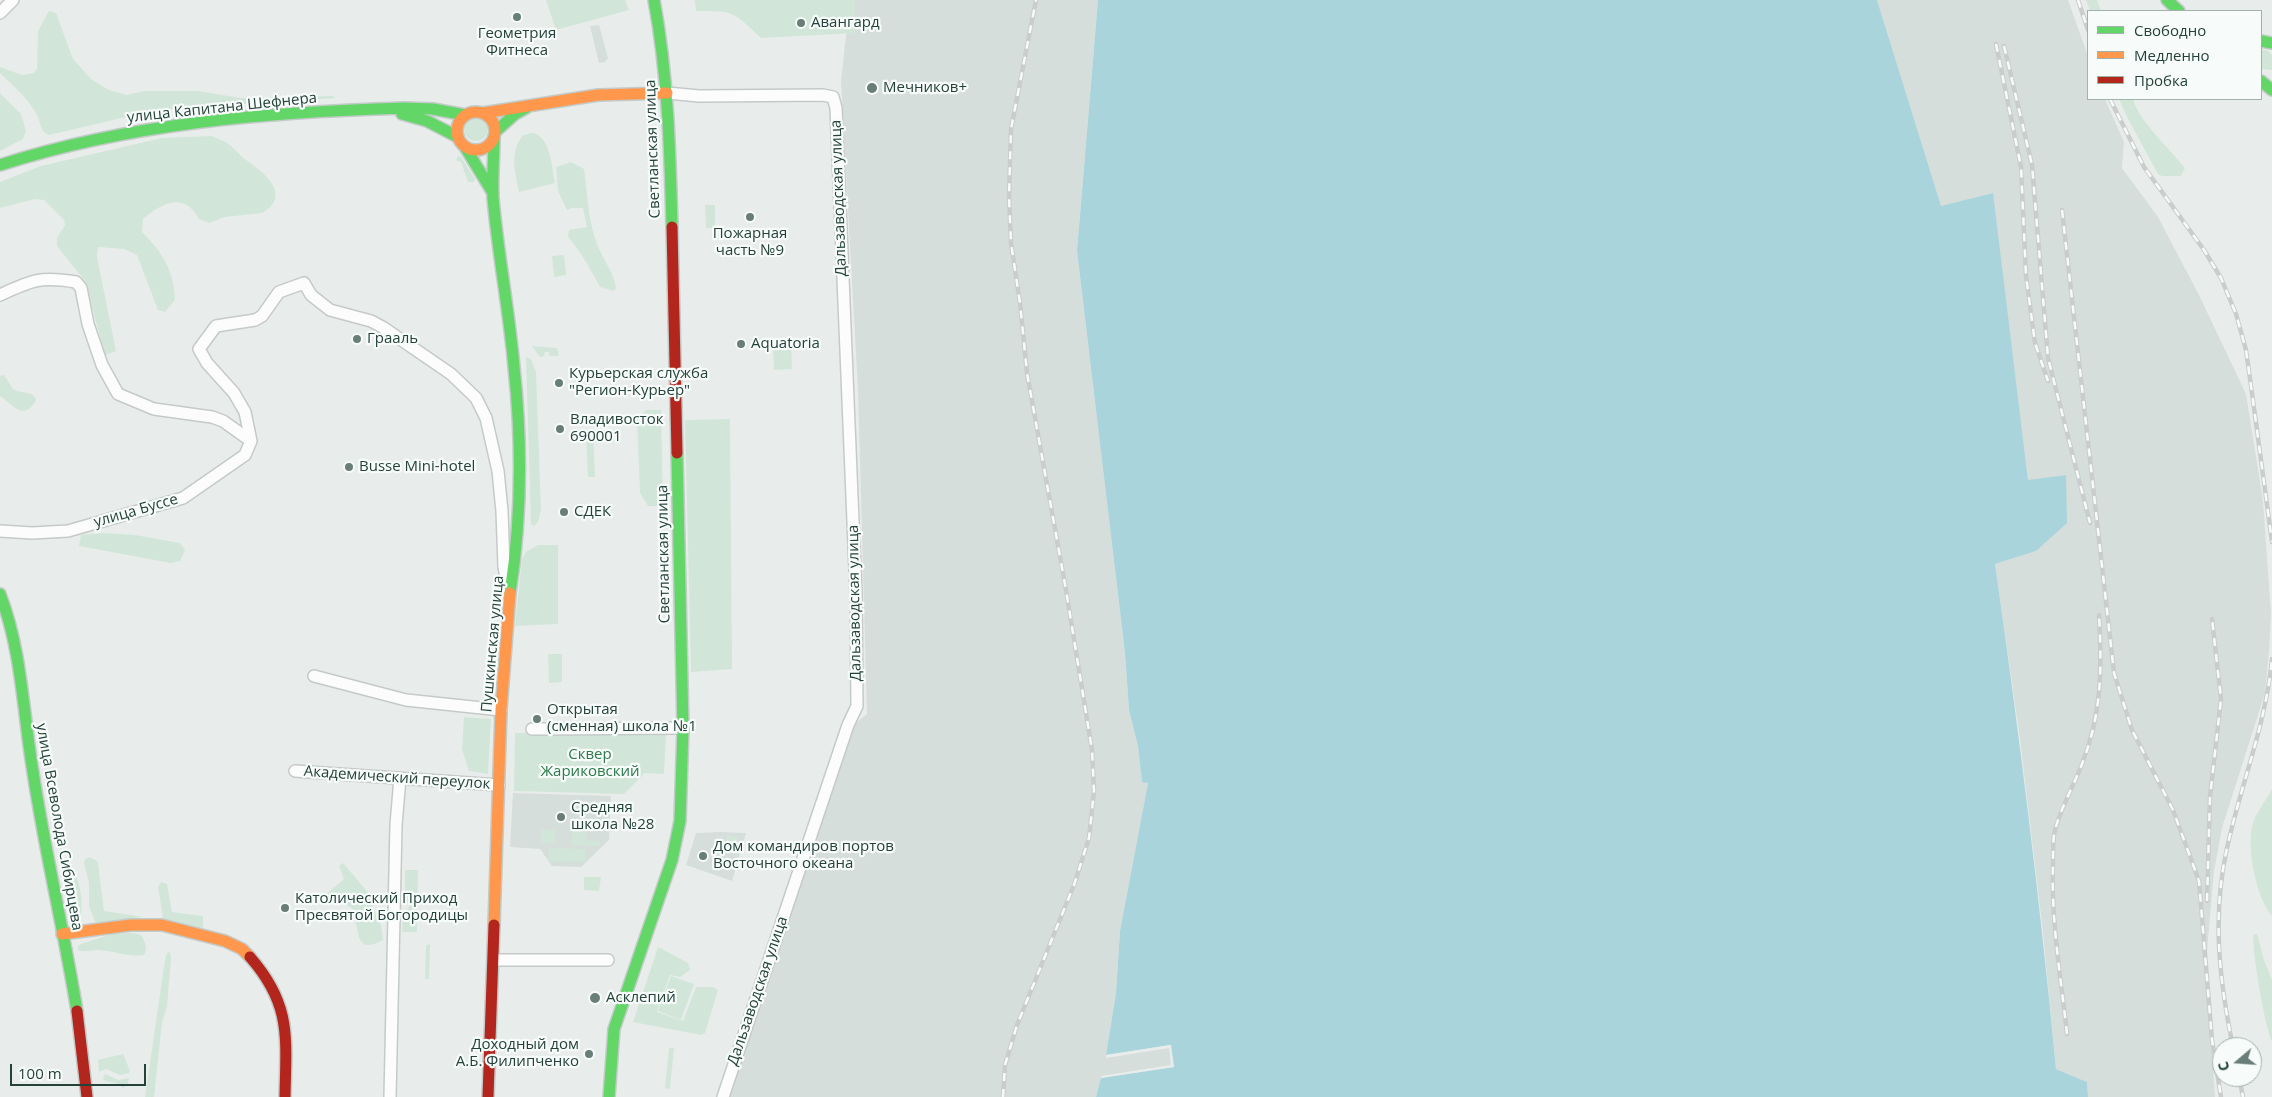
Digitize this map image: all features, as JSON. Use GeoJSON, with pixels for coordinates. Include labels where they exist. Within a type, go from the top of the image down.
{"type":"FeatureCollection","features":[{"type":"Feature","properties":{"kind":"main road","name":"Светланская улица"},"geometry":{"type":"LineString","coordinates":[[609,1097],[614,1028],[672,860],[680,821],[683,728],[667,92],[664,48],[654,0]]}},
{"type":"Feature","properties":{"kind":"main road"},"geometry":{"type":"LineString","coordinates":[[2167,0],[2178,10]]}},
{"type":"Feature","properties":{"kind":"main road"},"geometry":{"type":"LineString","coordinates":[[2262,82],[2272,90]]}},
{"type":"Feature","properties":{"kind":"main road"},"geometry":{"type":"LineString","coordinates":[[483,113],[534,104],[640,91],[667,92]]}},
{"type":"Feature","properties":{"kind":"main road"},"geometry":{"type":"LineString","coordinates":[[495,135],[492,120],[477,111],[465,115],[457,129],[458,137],[465,147],[474,150],[482,149],[490,145],[495,135],[515,114],[534,104]]}},
{"type":"Feature","properties":{"kind":"main road","name":"улица Капитана Шефнера"},"geometry":{"type":"LineString","coordinates":[[0,165],[35,153],[81,141],[158,126],[301,114],[391,110],[428,109],[465,115]]}},
{"type":"Feature","properties":{"kind":"main road","name":"улица Капитана Шефнера"},"geometry":{"type":"LineString","coordinates":[[391,110],[427,121],[458,137]]}},
{"type":"Feature","properties":{"kind":"main road","name":"Пушкинская улица"},"geometry":{"type":"LineString","coordinates":[[488,1097],[502,710],[510,595],[517,548],[520,488],[519,426],[514,366],[500,266],[493,195],[495,135]]}},
{"type":"Feature","properties":{"kind":"main road","name":"Пушкинская улица"},"geometry":{"type":"LineString","coordinates":[[465,147],[493,195]]}},
{"type":"Feature","properties":{"kind":"main road","name":"улица Всеволода Сибирцева"},"geometry":{"type":"LineString","coordinates":[[0,594],[10,623],[18,662],[50,882],[76,999],[84,1055],[87,1097]]}},
{"type":"Feature","properties":{"kind":"main road"},"geometry":{"type":"LineString","coordinates":[[62,934],[154,924],[199,933],[240,948],[258,968],[277,995],[281,1006],[285,1022],[285,1097]]}},
{"type":"Feature","properties":{"kind":"street"},"geometry":{"type":"LineString","coordinates":[[0,13],[13,0]]}},
{"type":"Feature","properties":{"kind":"street","name":"Дальзаводская улица"},"geometry":{"type":"LineString","coordinates":[[667,92],[699,96],[823,95],[833,97],[836,108],[856,594],[857,706],[850,719],[723,1097]]}},
{"type":"Feature","properties":{"kind":"street"},"geometry":{"type":"LineString","coordinates":[[0,295],[36,280],[51,278],[76,282],[81,288],[88,324],[102,365],[118,394],[154,409],[212,417],[222,421],[251,441]]}},
{"type":"Feature","properties":{"kind":"street"},"geometry":{"type":"LineString","coordinates":[[251,441],[250,426],[240,402],[207,363],[199,349],[216,326],[255,320],[262,316],[279,292],[304,283],[311,295],[330,310],[371,321],[384,328],[451,374],[476,398],[486,418],[498,471],[504,567],[510,595]]}},
{"type":"Feature","properties":{"kind":"street","name":"улица Буссе"},"geometry":{"type":"LineString","coordinates":[[0,531],[32,533],[68,531],[183,498],[244,455],[251,441]]}},
{"type":"Feature","properties":{"kind":"street"},"geometry":{"type":"LineString","coordinates":[[314,676],[406,700],[502,710]]}},
{"type":"Feature","properties":{"kind":"street"},"geometry":{"type":"LineString","coordinates":[[532,729],[683,728]]}},
{"type":"Feature","properties":{"kind":"street","name":"Академический переулок"},"geometry":{"type":"LineString","coordinates":[[294,771],[499,784]]}},
{"type":"Feature","properties":{"kind":"street"},"geometry":{"type":"LineString","coordinates":[[390,1097],[396,834],[400,778]]}},
{"type":"Feature","properties":{"kind":"street"},"geometry":{"type":"LineString","coordinates":[[493,960],[608,960]]}},
{"type":"Feature","properties":{"kind":"shaded area"},"geometry":{"type":"Polygon","coordinates":[[[850,0],[1098,0],[1077,251],[1125,653],[1129,710],[1138,746],[1142,781],[1148,783],[1120,931],[1116,993],[1106,1055],[1171,1045],[1331,1081],[1101,1078],[1096,1097],[729,1097],[792,912],[847,730],[867,714],[858,390],[841,81],[850,0]]]}},
{"type":"Feature","properties":{"kind":"shaded area"},"geometry":{"type":"Polygon","coordinates":[[[1877,0],[2068,0],[2087,53],[2087,100],[2105,100],[2124,142],[2122,168],[2158,217],[2199,295],[2246,394],[2263,501],[2271,614],[2265,693],[2222,828],[2214,871],[2206,963],[2212,1052],[2212,1087],[2214,1087],[2215,1097],[2088,1097],[2087,1082],[2056,1069],[2043,933],[2020,739],[1995,564],[2036,551],[2066,475],[2028,481],[1992,193],[1941,207],[1877,0]]]}},
{"type":"Feature","properties":{"kind":"shaded area"},"geometry":{"type":"Polygon","coordinates":[[[599,25],[608,58],[605,62],[599,63],[590,26],[599,25]]]}},
{"type":"Feature","properties":{"kind":"shaded area","name":"Средняя школа №28"},"geometry":{"type":"Polygon","coordinates":[[[513,793],[611,796],[609,840],[581,867],[552,866],[540,849],[510,847],[513,793]]]}},
{"type":"Feature","properties":{"kind":"shaded area"},"geometry":{"type":"Polygon","coordinates":[[[696,833],[746,833],[732,881],[686,865],[696,833]]]}},
{"type":"Feature","properties":{"kind":"green space"},"geometry":{"type":"Polygon","coordinates":[[[546,0],[625,0],[629,10],[556,30],[546,0]]]}},
{"type":"Feature","properties":{"kind":"green space","name":"Авангард"},"geometry":{"type":"Polygon","coordinates":[[[695,0],[855,0],[855,33],[761,38],[732,14],[719,11],[696,11],[695,0]]]}},
{"type":"Feature","properties":{"kind":"green space"},"geometry":{"type":"Polygon","coordinates":[[[2086,0],[2097,0],[2101,10],[2090,10],[2086,0]]]}},
{"type":"Feature","properties":{"kind":"green space"},"geometry":{"type":"Polygon","coordinates":[[[49,11],[56,13],[73,59],[91,79],[107,89],[126,95],[144,91],[197,91],[241,98],[333,96],[335,98],[156,110],[49,135],[42,129],[37,115],[30,104],[0,73],[0,67],[22,75],[34,73],[37,69],[38,31],[49,11]]]}},
{"type":"Feature","properties":{"kind":"green space"},"geometry":{"type":"Polygon","coordinates":[[[2262,49],[2272,55],[2272,70],[2262,69],[2262,49]]]}},
{"type":"Feature","properties":{"kind":"green space"},"geometry":{"type":"Polygon","coordinates":[[[0,93],[21,114],[26,131],[23,139],[0,151],[0,93]]]}},
{"type":"Feature","properties":{"kind":"green space"},"geometry":{"type":"Polygon","coordinates":[[[2119,100],[2133,100],[2136,108],[2148,125],[2185,168],[2181,176],[2162,176],[2158,174],[2119,100]]]}},
{"type":"Feature","properties":{"kind":"green space"},"geometry":{"type":"Polygon","coordinates":[[[471,117],[481,117],[488,124],[488,134],[481,141],[471,141],[464,134],[464,124],[471,117]]]}},
{"type":"Feature","properties":{"kind":"green space"},"geometry":{"type":"Polygon","coordinates":[[[533,133],[544,141],[547,147],[555,183],[519,192],[514,162],[516,149],[523,135],[533,133]]]}},
{"type":"Feature","properties":{"kind":"green space"},"geometry":{"type":"Polygon","coordinates":[[[211,136],[229,144],[268,179],[276,193],[275,200],[262,213],[225,217],[209,223],[199,219],[193,210],[180,202],[158,208],[143,219],[142,232],[166,262],[172,280],[175,300],[165,312],[158,310],[137,255],[124,249],[98,247],[97,257],[116,351],[105,355],[85,281],[57,246],[57,238],[65,225],[64,220],[44,200],[35,199],[0,208],[0,182],[41,166],[162,138],[211,136]]]}},
{"type":"Feature","properties":{"kind":"green space"},"geometry":{"type":"Polygon","coordinates":[[[458,156],[461,157],[475,179],[474,182],[468,182],[461,162],[456,160],[458,156]]]}},
{"type":"Feature","properties":{"kind":"green space"},"geometry":{"type":"Polygon","coordinates":[[[571,162],[584,169],[593,230],[597,245],[613,276],[616,288],[614,291],[600,287],[582,255],[568,237],[569,230],[587,227],[583,208],[567,210],[558,191],[556,167],[571,162]]]}},
{"type":"Feature","properties":{"kind":"green space"},"geometry":{"type":"Polygon","coordinates":[[[705,205],[715,205],[715,228],[706,228],[705,205]]]}},
{"type":"Feature","properties":{"kind":"green space"},"geometry":{"type":"Polygon","coordinates":[[[564,255],[566,275],[554,277],[552,256],[564,255]]]}},
{"type":"Feature","properties":{"kind":"green space"},"geometry":{"type":"Polygon","coordinates":[[[791,345],[792,369],[774,370],[773,346],[791,345]]]}},
{"type":"Feature","properties":{"kind":"green space"},"geometry":{"type":"Polygon","coordinates":[[[532,346],[557,348],[559,356],[549,356],[549,352],[545,352],[544,356],[540,357],[532,346]]]}},
{"type":"Feature","properties":{"kind":"green space"},"geometry":{"type":"Polygon","coordinates":[[[526,357],[531,359],[536,372],[541,510],[538,522],[534,526],[531,524],[526,357]]]}},
{"type":"Feature","properties":{"kind":"green space"},"geometry":{"type":"Polygon","coordinates":[[[4,375],[13,389],[30,393],[34,397],[36,400],[32,407],[23,411],[18,410],[0,396],[0,376],[4,375]]]}},
{"type":"Feature","properties":{"kind":"green space"},"geometry":{"type":"Polygon","coordinates":[[[646,410],[661,410],[663,506],[648,506],[640,493],[637,419],[646,410]]]}},
{"type":"Feature","properties":{"kind":"green space"},"geometry":{"type":"Polygon","coordinates":[[[730,419],[732,669],[691,672],[685,420],[730,419]]]}},
{"type":"Feature","properties":{"kind":"green space"},"geometry":{"type":"Polygon","coordinates":[[[593,433],[595,477],[588,477],[586,434],[593,433]]]}},
{"type":"Feature","properties":{"kind":"green space"},"geometry":{"type":"Polygon","coordinates":[[[105,533],[135,535],[180,543],[185,550],[180,561],[171,563],[79,546],[81,535],[105,533]]]}},
{"type":"Feature","properties":{"kind":"green space"},"geometry":{"type":"Polygon","coordinates":[[[538,545],[558,545],[558,624],[515,626],[522,559],[526,552],[538,545]]]}},
{"type":"Feature","properties":{"kind":"green space"},"geometry":{"type":"Polygon","coordinates":[[[548,654],[562,654],[562,682],[549,683],[548,654]]]}},
{"type":"Feature","properties":{"kind":"green space"},"geometry":{"type":"Polygon","coordinates":[[[464,717],[491,719],[488,774],[469,771],[462,749],[464,717]]]}},
{"type":"Feature","properties":{"kind":"green space","name":"Сквер Жариковский"},"geometry":{"type":"Polygon","coordinates":[[[515,733],[666,734],[664,774],[645,773],[624,794],[514,791],[515,733]]]}},
{"type":"Feature","properties":{"kind":"green space"},"geometry":{"type":"Polygon","coordinates":[[[2272,789],[2272,916],[2266,908],[2257,886],[2252,860],[2251,836],[2253,821],[2272,789]]]}},
{"type":"Feature","properties":{"kind":"green space"},"geometry":{"type":"Polygon","coordinates":[[[541,830],[555,830],[555,843],[541,843],[541,830]]]}},
{"type":"Feature","properties":{"kind":"green space"},"geometry":{"type":"Polygon","coordinates":[[[572,831],[586,831],[586,841],[600,841],[600,846],[572,845],[572,831]]]}},
{"type":"Feature","properties":{"kind":"green space"},"geometry":{"type":"Polygon","coordinates":[[[727,835],[738,837],[734,853],[723,851],[727,835]]]}},
{"type":"Feature","properties":{"kind":"green space"},"geometry":{"type":"Polygon","coordinates":[[[549,848],[585,849],[585,862],[548,861],[549,848]]]}},
{"type":"Feature","properties":{"kind":"green space"},"geometry":{"type":"Polygon","coordinates":[[[90,857],[97,861],[98,864],[104,911],[143,917],[95,922],[89,906],[89,883],[84,863],[85,859],[90,857]]]}},
{"type":"Feature","properties":{"kind":"green space"},"geometry":{"type":"Polygon","coordinates":[[[65,863],[75,873],[78,880],[82,905],[80,919],[73,911],[70,884],[62,868],[62,865],[65,863]]]}},
{"type":"Feature","properties":{"kind":"green space"},"geometry":{"type":"Polygon","coordinates":[[[343,863],[371,896],[374,911],[381,925],[383,940],[366,945],[361,942],[351,907],[324,896],[344,879],[339,866],[343,863]]]}},
{"type":"Feature","properties":{"kind":"green space"},"geometry":{"type":"Polygon","coordinates":[[[405,870],[418,870],[417,932],[402,932],[403,913],[410,906],[405,899],[405,870]]]}},
{"type":"Feature","properties":{"kind":"green space"},"geometry":{"type":"Polygon","coordinates":[[[584,877],[601,877],[599,891],[584,890],[584,877]]]}},
{"type":"Feature","properties":{"kind":"green space"},"geometry":{"type":"Polygon","coordinates":[[[161,882],[167,884],[172,912],[203,916],[203,928],[163,918],[158,887],[161,882]]]}},
{"type":"Feature","properties":{"kind":"green space"},"geometry":{"type":"Polygon","coordinates":[[[133,933],[141,935],[144,940],[146,947],[144,955],[98,950],[78,950],[78,946],[81,944],[112,934],[133,933]]]}},
{"type":"Feature","properties":{"kind":"green space"},"geometry":{"type":"Polygon","coordinates":[[[2254,934],[2257,934],[2272,980],[2272,1041],[2259,988],[2254,953],[2254,934]]]}},
{"type":"Feature","properties":{"kind":"green space"},"geometry":{"type":"Polygon","coordinates":[[[430,944],[429,979],[425,979],[426,945],[430,944]]]}},
{"type":"Feature","properties":{"kind":"green space"},"geometry":{"type":"Polygon","coordinates":[[[658,947],[688,963],[690,970],[680,977],[670,975],[657,1012],[683,1021],[696,987],[713,987],[718,990],[705,1033],[701,1035],[633,1022],[658,947]]]}},
{"type":"Feature","properties":{"kind":"green space"},"geometry":{"type":"Polygon","coordinates":[[[170,952],[167,1007],[162,1022],[154,1097],[145,1097],[165,960],[167,953],[170,952]]]}},
{"type":"Feature","properties":{"kind":"green space"},"geometry":{"type":"Polygon","coordinates":[[[671,976],[694,984],[681,1020],[658,1011],[671,976]]]}},
{"type":"Feature","properties":{"kind":"green space"},"geometry":{"type":"Polygon","coordinates":[[[669,1048],[674,1048],[670,1089],[665,1088],[669,1048]]]}},
{"type":"Feature","properties":{"kind":"green space"},"geometry":{"type":"Polygon","coordinates":[[[123,1054],[130,1071],[129,1073],[120,1075],[106,1069],[99,1072],[98,1060],[123,1054]]]}},
{"type":"Feature","properties":{"kind":"green space"},"geometry":{"type":"Polygon","coordinates":[[[105,1074],[118,1080],[129,1078],[128,1084],[123,1088],[119,1084],[105,1081],[103,1079],[105,1074]]]}},
{"type":"Feature","properties":{"kind":"water"},"geometry":{"type":"Polygon","coordinates":[[[1098,0],[1877,0],[1941,206],[1993,193],[2028,480],[2066,475],[2067,523],[2036,551],[1995,564],[2028,816],[2056,1069],[2087,1082],[2088,1097],[1096,1097],[1101,1078],[1174,1067],[1170,1045],[1106,1055],[1116,993],[1120,931],[1148,783],[1142,782],[1138,746],[1129,710],[1125,653],[1077,251],[1098,0]]]}},
{"type":"Feature","properties":{"kind":"pier"},"geometry":{"type":"Polygon","coordinates":[[[1171,1045],[1174,1067],[1101,1078],[1101,1076],[1171,1065],[1169,1048],[1106,1058],[1106,1055],[1171,1045]]]}},
{"type":"Feature","properties":{"kind":"railway"},"geometry":{"type":"LineString","coordinates":[[1003,1097],[1005,1065],[1017,1025],[1074,885],[1089,838],[1094,791],[1092,750],[1066,590],[1027,373],[1020,303],[1011,243],[1009,197],[1011,129],[1036,0]]}},
{"type":"Feature","properties":{"kind":"railway"},"geometry":{"type":"LineString","coordinates":[[2078,0],[2087,27]]}},
{"type":"Feature","properties":{"kind":"railway"},"geometry":{"type":"LineString","coordinates":[[1996,44],[2021,167],[2026,276],[2035,343],[2048,381]]}},
{"type":"Feature","properties":{"kind":"railway"},"geometry":{"type":"LineString","coordinates":[[2004,46],[2032,165],[2048,358],[2090,523]]}},
{"type":"Feature","properties":{"kind":"railway"},"geometry":{"type":"LineString","coordinates":[[2110,100],[2144,167],[2204,250],[2221,278],[2236,314],[2246,350],[2272,542]]}},
{"type":"Feature","properties":{"kind":"railway"},"geometry":{"type":"LineString","coordinates":[[2062,210],[2114,673],[2132,730],[2173,810],[2199,881],[2212,1040],[2221,1097]]}},
{"type":"Feature","properties":{"kind":"railway"},"geometry":{"type":"LineString","coordinates":[[2067,1034],[2054,908],[2054,838],[2059,817],[2082,764],[2094,727],[2100,672],[2099,615]]}},
{"type":"Feature","properties":{"kind":"railway"},"geometry":{"type":"LineString","coordinates":[[2207,901],[2210,797],[2221,699],[2212,619]]}},
{"type":"Feature","properties":{"kind":"railway"},"geometry":{"type":"LineString","coordinates":[[2231,1037],[2224,997],[2219,948],[2222,873],[2233,824],[2259,730],[2272,659]]}},
{"type":"Feature","properties":{"kind":"railway"},"geometry":{"type":"LineString","coordinates":[[2241,1087],[2243,1097]]}},
{"type":"Feature","properties":{"kind":"traffic: fast"},"geometry":{"type":"LineString","coordinates":[[654,0],[665,84],[672,227]]}},
{"type":"Feature","properties":{"kind":"traffic: fast"},"geometry":{"type":"LineString","coordinates":[[2167,0],[2178,10]]}},
{"type":"Feature","properties":{"kind":"traffic: fast"},"geometry":{"type":"LineString","coordinates":[[2262,41],[2272,43]]}},
{"type":"Feature","properties":{"kind":"traffic: fast"},"geometry":{"type":"LineString","coordinates":[[2262,82],[2272,90]]}},
{"type":"Feature","properties":{"kind":"traffic: fast"},"geometry":{"type":"LineString","coordinates":[[0,165],[99,139],[200,122],[302,113],[405,108],[433,109],[465,115]]}},
{"type":"Feature","properties":{"kind":"traffic: fast"},"geometry":{"type":"LineString","coordinates":[[495,132],[515,114],[526,108]]}},
{"type":"Feature","properties":{"kind":"traffic: fast"},"geometry":{"type":"LineString","coordinates":[[402,114],[427,121],[458,137]]}},
{"type":"Feature","properties":{"kind":"traffic: fast"},"geometry":{"type":"LineString","coordinates":[[494,137],[493,198],[512,346],[517,395],[519,451],[519,508],[510,593]]}},
{"type":"Feature","properties":{"kind":"traffic: fast"},"geometry":{"type":"LineString","coordinates":[[465,147],[493,193]]}},
{"type":"Feature","properties":{"kind":"traffic: fast"},"geometry":{"type":"LineString","coordinates":[[609,1097],[614,1029],[672,860],[680,821],[683,728],[677,453]]}},
{"type":"Feature","properties":{"kind":"traffic: fast"},"geometry":{"type":"LineString","coordinates":[[0,594],[13,638],[38,802],[77,1011]]}},
{"type":"Feature","properties":{"kind":"traffic: slow"},"geometry":{"type":"LineString","coordinates":[[483,113],[598,95],[667,93]]}},
{"type":"Feature","properties":{"kind":"traffic: slow"},"geometry":{"type":"LineString","coordinates":[[476,112],[490,117],[495,131],[490,145],[476,150],[462,145],[457,131],[462,117],[476,112]]}},
{"type":"Feature","properties":{"kind":"traffic: slow"},"geometry":{"type":"LineString","coordinates":[[494,925],[501,710],[510,593]]}},
{"type":"Feature","properties":{"kind":"traffic: slow"},"geometry":{"type":"LineString","coordinates":[[62,934],[131,925],[162,925],[225,941],[242,949],[250,957]]}},
{"type":"Feature","properties":{"kind":"traffic: jam"},"geometry":{"type":"LineString","coordinates":[[672,227],[677,453]]}},
{"type":"Feature","properties":{"kind":"traffic: jam"},"geometry":{"type":"LineString","coordinates":[[488,1097],[494,925]]}},
{"type":"Feature","properties":{"kind":"traffic: jam"},"geometry":{"type":"LineString","coordinates":[[250,957],[264,974],[280,1007],[285,1039],[285,1097]]}},
{"type":"Feature","properties":{"kind":"traffic: jam"},"geometry":{"type":"LineString","coordinates":[[77,1011],[87,1097]]}},
{"type":"Feature","properties":{"kind":"place","name":"Геометрия Фитнеса"},"geometry":{"type":"Point","coordinates":[517,17]}},
{"type":"Feature","properties":{"kind":"place","name":"Авангард"},"geometry":{"type":"Point","coordinates":[801,23]}},
{"type":"Feature","properties":{"kind":"place","name":"Мечников+"},"geometry":{"type":"Point","coordinates":[872,88]}},
{"type":"Feature","properties":{"kind":"place","name":"Пожарная часть №9"},"geometry":{"type":"Point","coordinates":[750,217]}},
{"type":"Feature","properties":{"kind":"place","name":"Грааль"},"geometry":{"type":"Point","coordinates":[357,339]}},
{"type":"Feature","properties":{"kind":"place","name":"Aquatoria"},"geometry":{"type":"Point","coordinates":[741,344]}},
{"type":"Feature","properties":{"kind":"place","name":"Курьерская служба \"Регион-Курьер\""},"geometry":{"type":"Point","coordinates":[559,383]}},
{"type":"Feature","properties":{"kind":"place","name":"Владивосток 690001"},"geometry":{"type":"Point","coordinates":[560,429]}},
{"type":"Feature","properties":{"kind":"place","name":"Busse Mini-hotel"},"geometry":{"type":"Point","coordinates":[349,467]}},
{"type":"Feature","properties":{"kind":"place","name":"СДЕК"},"geometry":{"type":"Point","coordinates":[564,512]}},
{"type":"Feature","properties":{"kind":"place","name":"Открытая (сменная) школа №1"},"geometry":{"type":"Point","coordinates":[537,719]}},
{"type":"Feature","properties":{"kind":"place","name":"Средняя школа №28"},"geometry":{"type":"Point","coordinates":[561,817]}},
{"type":"Feature","properties":{"kind":"place","name":"Дом командиров портов Восточного океана"},"geometry":{"type":"Point","coordinates":[703,856]}},
{"type":"Feature","properties":{"kind":"place","name":"Католический Приход Пресвятой Богородицы"},"geometry":{"type":"Point","coordinates":[285,908]}},
{"type":"Feature","properties":{"kind":"place","name":"Асклепий"},"geometry":{"type":"Point","coordinates":[595,998]}},
{"type":"Feature","properties":{"kind":"place","name":"Доходный дом А.Б. Филипченко"},"geometry":{"type":"Point","coordinates":[589,1054]}}]}
